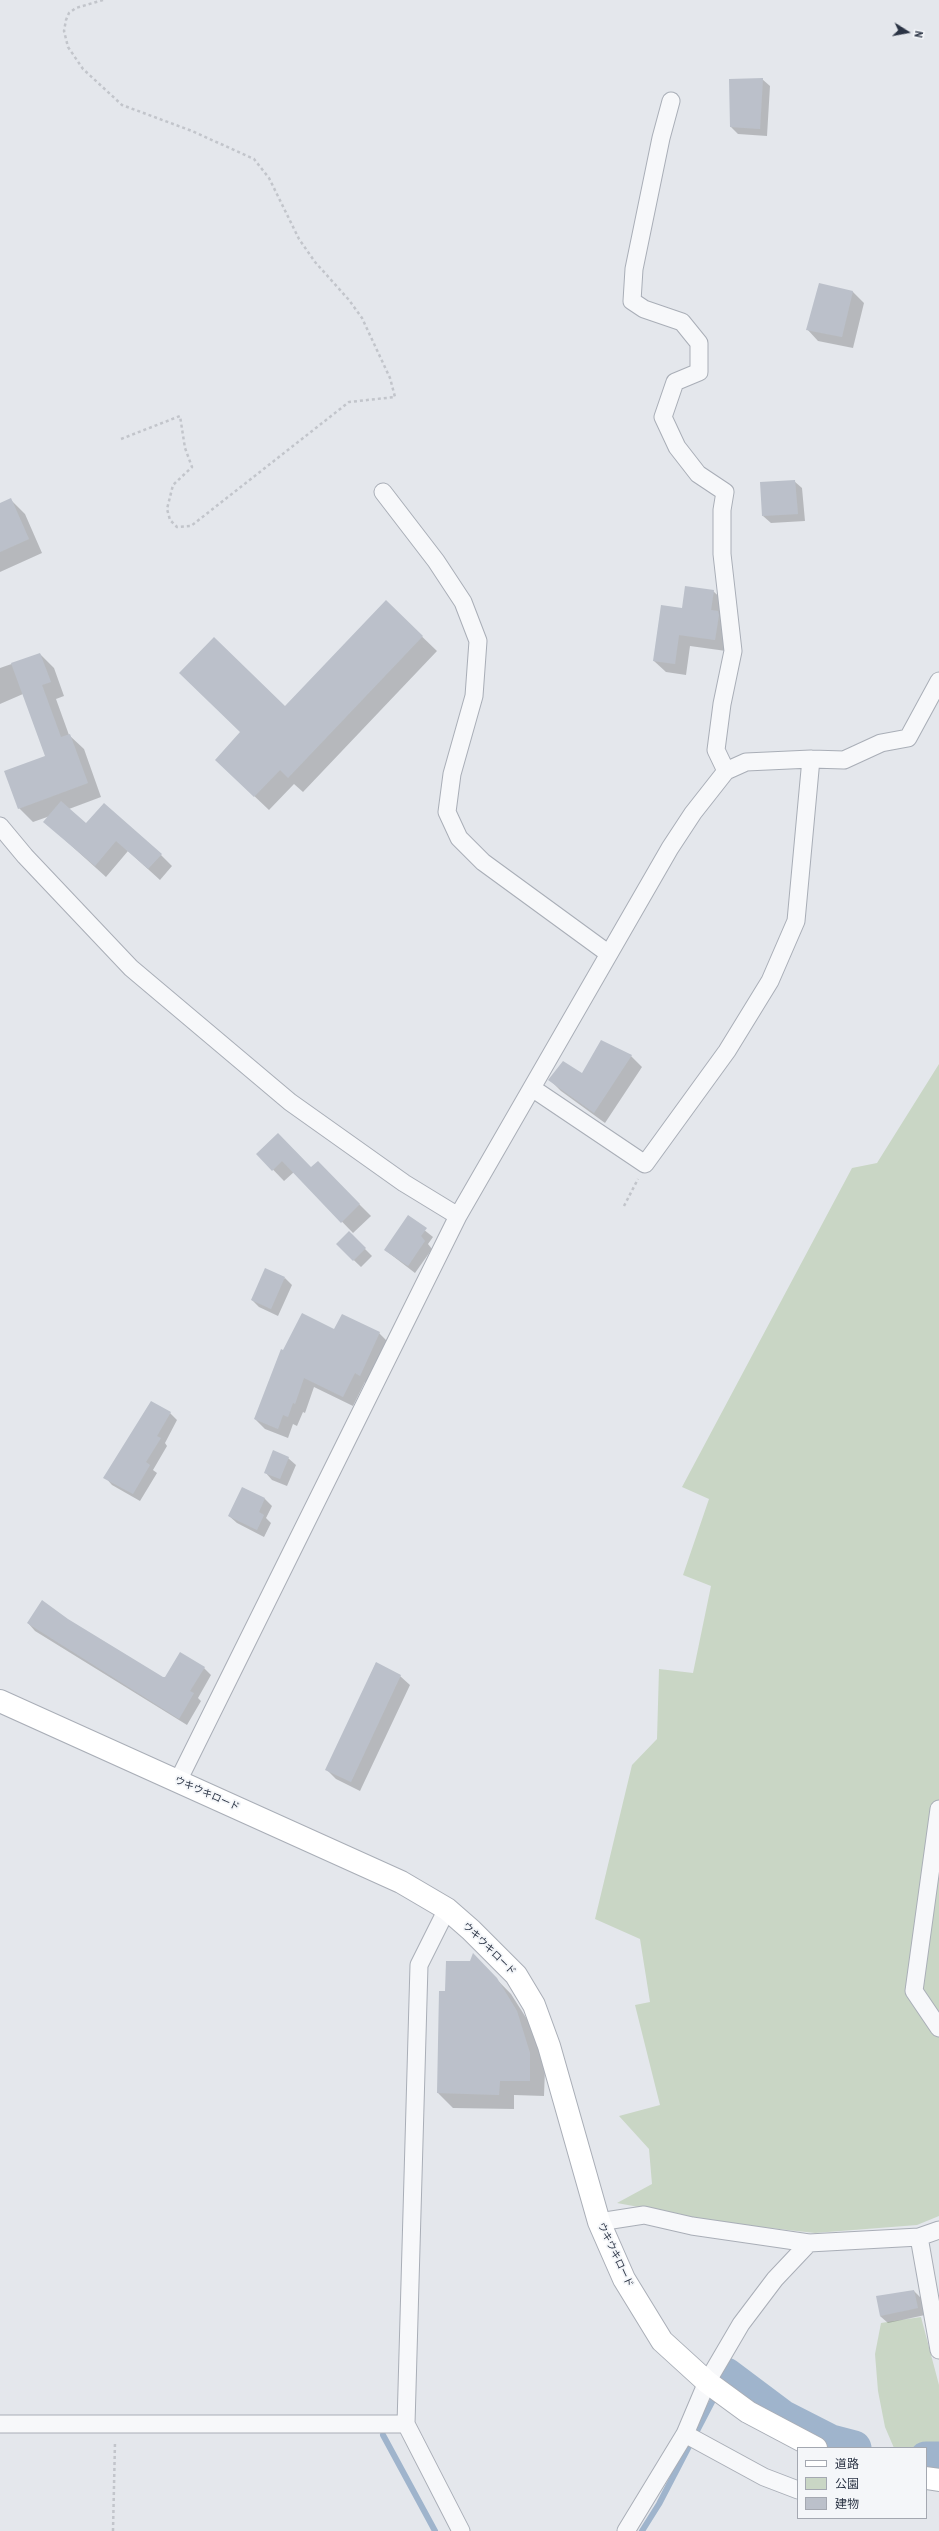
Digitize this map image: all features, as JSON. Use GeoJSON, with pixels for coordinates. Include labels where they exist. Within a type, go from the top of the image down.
{"type":"FeatureCollection","features":[{"type":"Feature","properties":{"kind":"street"},"geometry":{"type":"LineString","coordinates":[[671,101],[660,138],[634,269],[632,301],[644,309],[682,322],[699,343],[699,372],[675,382],[663,416],[677,447],[698,474],[725,492],[722,510],[722,554],[733,651],[722,704],[716,750],[726,771]]}},
{"type":"Feature","properties":{"kind":"street"},"geometry":{"type":"LineString","coordinates":[[383,492],[436,561],[459,596],[478,641],[474,696],[452,774],[447,812],[459,838],[483,862],[609,954]]}},
{"type":"Feature","properties":{"kind":"street"},"geometry":{"type":"LineString","coordinates":[[178,1781],[458,1216],[670,848],[726,771],[746,762],[811,759],[844,760],[881,743],[908,738],[939,681]]}},
{"type":"Feature","properties":{"kind":"street"},"geometry":{"type":"LineString","coordinates":[[532,1088],[645,1164],[727,1051],[770,981],[796,921],[811,759]]}},
{"type":"Feature","properties":{"kind":"street"},"geometry":{"type":"LineString","coordinates":[[0,826],[24,856],[137,973],[290,1102],[404,1183],[458,1216]]}},
{"type":"Feature","properties":{"kind":"street","name":"ウキウキロード"},"geometry":{"type":"LineString","coordinates":[[0,1701],[401,1882],[448,1909],[516,1976],[534,2004],[549,2046],[599,2222],[624,2279],[662,2341],[707,2382],[748,2412],[814,2447]]}},
{"type":"Feature","properties":{"kind":"street"},"geometry":{"type":"LineString","coordinates":[[939,1809],[914,1991],[939,2028]]}},
{"type":"Feature","properties":{"kind":"street"},"geometry":{"type":"LineString","coordinates":[[448,1909],[419,1965],[406,2424],[461,2531]]}},
{"type":"Feature","properties":{"kind":"street"},"geometry":{"type":"LineString","coordinates":[[599,2222],[644,2215],[692,2226],[809,2242],[919,2237],[939,2230]]}},
{"type":"Feature","properties":{"kind":"street"},"geometry":{"type":"LineString","coordinates":[[919,2237],[938,2343]]}},
{"type":"Feature","properties":{"kind":"street"},"geometry":{"type":"LineString","coordinates":[[626,2531],[685,2434],[707,2382],[741,2324],[775,2279],[809,2242]]}},
{"type":"Feature","properties":{"kind":"street"},"geometry":{"type":"LineString","coordinates":[[0,2424],[406,2424]]}},
{"type":"Feature","properties":{"kind":"street"},"geometry":{"type":"LineString","coordinates":[[685,2434],[764,2477],[797,2490]]}},
{"type":"Feature","properties":{"kind":"path"},"geometry":{"type":"LineString","coordinates":[[103,0],[76,8],[70,13],[66,20],[64,32],[68,47],[84,69],[122,105],[192,131],[254,159],[269,178],[299,239],[315,262],[349,300],[362,318],[390,378],[395,397],[349,402],[191,526],[177,527],[170,520],[167,509],[174,486],[192,467],[185,448],[180,416],[121,439]]}},
{"type":"Feature","properties":{"kind":"path"},"geometry":{"type":"LineString","coordinates":[[624,1206],[645,1164]]}},
{"type":"Feature","properties":{"kind":"path"},"geometry":{"type":"LineString","coordinates":[[113,2531],[116,2424]]}},
{"type":"Feature","properties":{"kind":"green space"},"geometry":{"type":"Polygon","coordinates":[[[939,1064],[939,2216],[917,2225],[815,2233],[725,2223],[617,2203],[652,2184],[649,2149],[619,2116],[660,2105],[635,2005],[650,2002],[640,1939],[595,1919],[632,1765],[657,1739],[659,1669],[693,1673],[711,1586],[683,1575],[709,1499],[682,1487],[852,1168],[877,1163],[939,1064]]]}},
{"type":"Feature","properties":{"kind":"green space"},"geometry":{"type":"Polygon","coordinates":[[[921,2317],[939,2385],[939,2466],[927,2464],[927,2447],[894,2447],[885,2427],[878,2391],[875,2354],[881,2323],[921,2317]]]}},
{"type":"Feature","properties":{"kind":"building"},"geometry":{"type":"Polygon","coordinates":[[[763,78],[760,129],[730,127],[729,79],[763,78]]]}},
{"type":"Feature","properties":{"kind":"building"},"geometry":{"type":"Polygon","coordinates":[[[819,283],[853,291],[842,337],[806,330],[819,283]]]}},
{"type":"Feature","properties":{"kind":"building"},"geometry":{"type":"Polygon","coordinates":[[[795,480],[798,514],[762,516],[760,482],[795,480]]]}},
{"type":"Feature","properties":{"kind":"building"},"geometry":{"type":"Polygon","coordinates":[[[11,498],[29,539],[0,552],[0,503],[11,498]]]}},
{"type":"Feature","properties":{"kind":"building"},"geometry":{"type":"Polygon","coordinates":[[[685,586],[714,590],[711,610],[718,611],[719,615],[715,640],[679,635],[675,664],[653,661],[661,605],[682,608],[685,586]]]}},
{"type":"Feature","properties":{"kind":"building"},"geometry":{"type":"Polygon","coordinates":[[[386,600],[423,636],[288,778],[280,770],[254,797],[215,760],[240,732],[179,673],[214,637],[285,706],[386,600]]]}},
{"type":"Feature","properties":{"kind":"building"},"geometry":{"type":"Polygon","coordinates":[[[40,653],[51,682],[42,685],[61,737],[70,734],[88,783],[18,809],[4,771],[45,756],[11,663],[40,653]]]}},
{"type":"Feature","properties":{"kind":"building"},"geometry":{"type":"Polygon","coordinates":[[[61,801],[86,823],[104,803],[162,854],[148,869],[116,841],[95,866],[43,822],[61,801]]]}},
{"type":"Feature","properties":{"kind":"building"},"geometry":{"type":"Polygon","coordinates":[[[601,1040],[632,1055],[594,1113],[548,1080],[563,1061],[582,1073],[601,1040]]]}},
{"type":"Feature","properties":{"kind":"building"},"geometry":{"type":"Polygon","coordinates":[[[278,1133],[311,1167],[318,1161],[360,1204],[341,1223],[282,1161],[272,1171],[256,1154],[278,1133]]]}},
{"type":"Feature","properties":{"kind":"building"},"geometry":{"type":"Polygon","coordinates":[[[408,1215],[427,1228],[421,1236],[425,1241],[408,1266],[384,1250],[408,1215]]]}},
{"type":"Feature","properties":{"kind":"building"},"geometry":{"type":"Polygon","coordinates":[[[349,1231],[366,1248],[353,1261],[336,1244],[349,1231]]]}},
{"type":"Feature","properties":{"kind":"building"},"geometry":{"type":"Polygon","coordinates":[[[265,1268],[285,1277],[271,1309],[251,1300],[265,1268]]]}},
{"type":"Feature","properties":{"kind":"building"},"geometry":{"type":"Polygon","coordinates":[[[302,1313],[334,1329],[342,1314],[380,1332],[360,1376],[355,1373],[343,1397],[304,1378],[295,1404],[293,1403],[288,1417],[283,1415],[278,1429],[254,1419],[281,1349],[283,1350],[302,1313]]]}},
{"type":"Feature","properties":{"kind":"building"},"geometry":{"type":"Polygon","coordinates":[[[151,1401],[171,1412],[157,1436],[161,1438],[146,1462],[150,1465],[133,1494],[103,1478],[151,1401]]]}},
{"type":"Feature","properties":{"kind":"building"},"geometry":{"type":"Polygon","coordinates":[[[273,1450],[289,1457],[280,1479],[264,1473],[273,1450]]]}},
{"type":"Feature","properties":{"kind":"building"},"geometry":{"type":"Polygon","coordinates":[[[242,1487],[265,1498],[259,1512],[264,1515],[257,1530],[228,1516],[242,1487]]]}},
{"type":"Feature","properties":{"kind":"building"},"geometry":{"type":"Polygon","coordinates":[[[42,1600],[68,1619],[163,1677],[165,1677],[180,1652],[205,1667],[190,1691],[194,1693],[179,1719],[27,1623],[42,1600]]]}},
{"type":"Feature","properties":{"kind":"building"},"geometry":{"type":"Polygon","coordinates":[[[376,1662],[401,1675],[351,1782],[325,1770],[376,1662]]]}},
{"type":"Feature","properties":{"kind":"building"},"geometry":{"type":"Polygon","coordinates":[[[473,1953],[497,1978],[517,2011],[530,2053],[530,2081],[500,2081],[499,2095],[437,2093],[439,1991],[445,1991],[446,1961],[470,1961],[473,1953]]]}},
{"type":"Feature","properties":{"kind":"building"},"geometry":{"type":"Polygon","coordinates":[[[914,2290],[918,2308],[880,2316],[876,2296],[914,2290]]]}},
{"type":"Feature","properties":{"kind":"waterway"},"geometry":{"type":"LineString","coordinates":[[642,2531],[659,2504],[726,2375]]}},
{"type":"Feature","properties":{"kind":"waterway"},"geometry":{"type":"LineString","coordinates":[[726,2375],[782,2417],[831,2442],[850,2447]]}},
{"type":"Feature","properties":{"kind":"waterway"},"geometry":{"type":"LineString","coordinates":[[383,2435],[435,2531]]}},
{"type":"Feature","properties":{"kind":"waterway"},"geometry":{"type":"LineString","coordinates":[[927,2459],[939,2459]]}}]}
